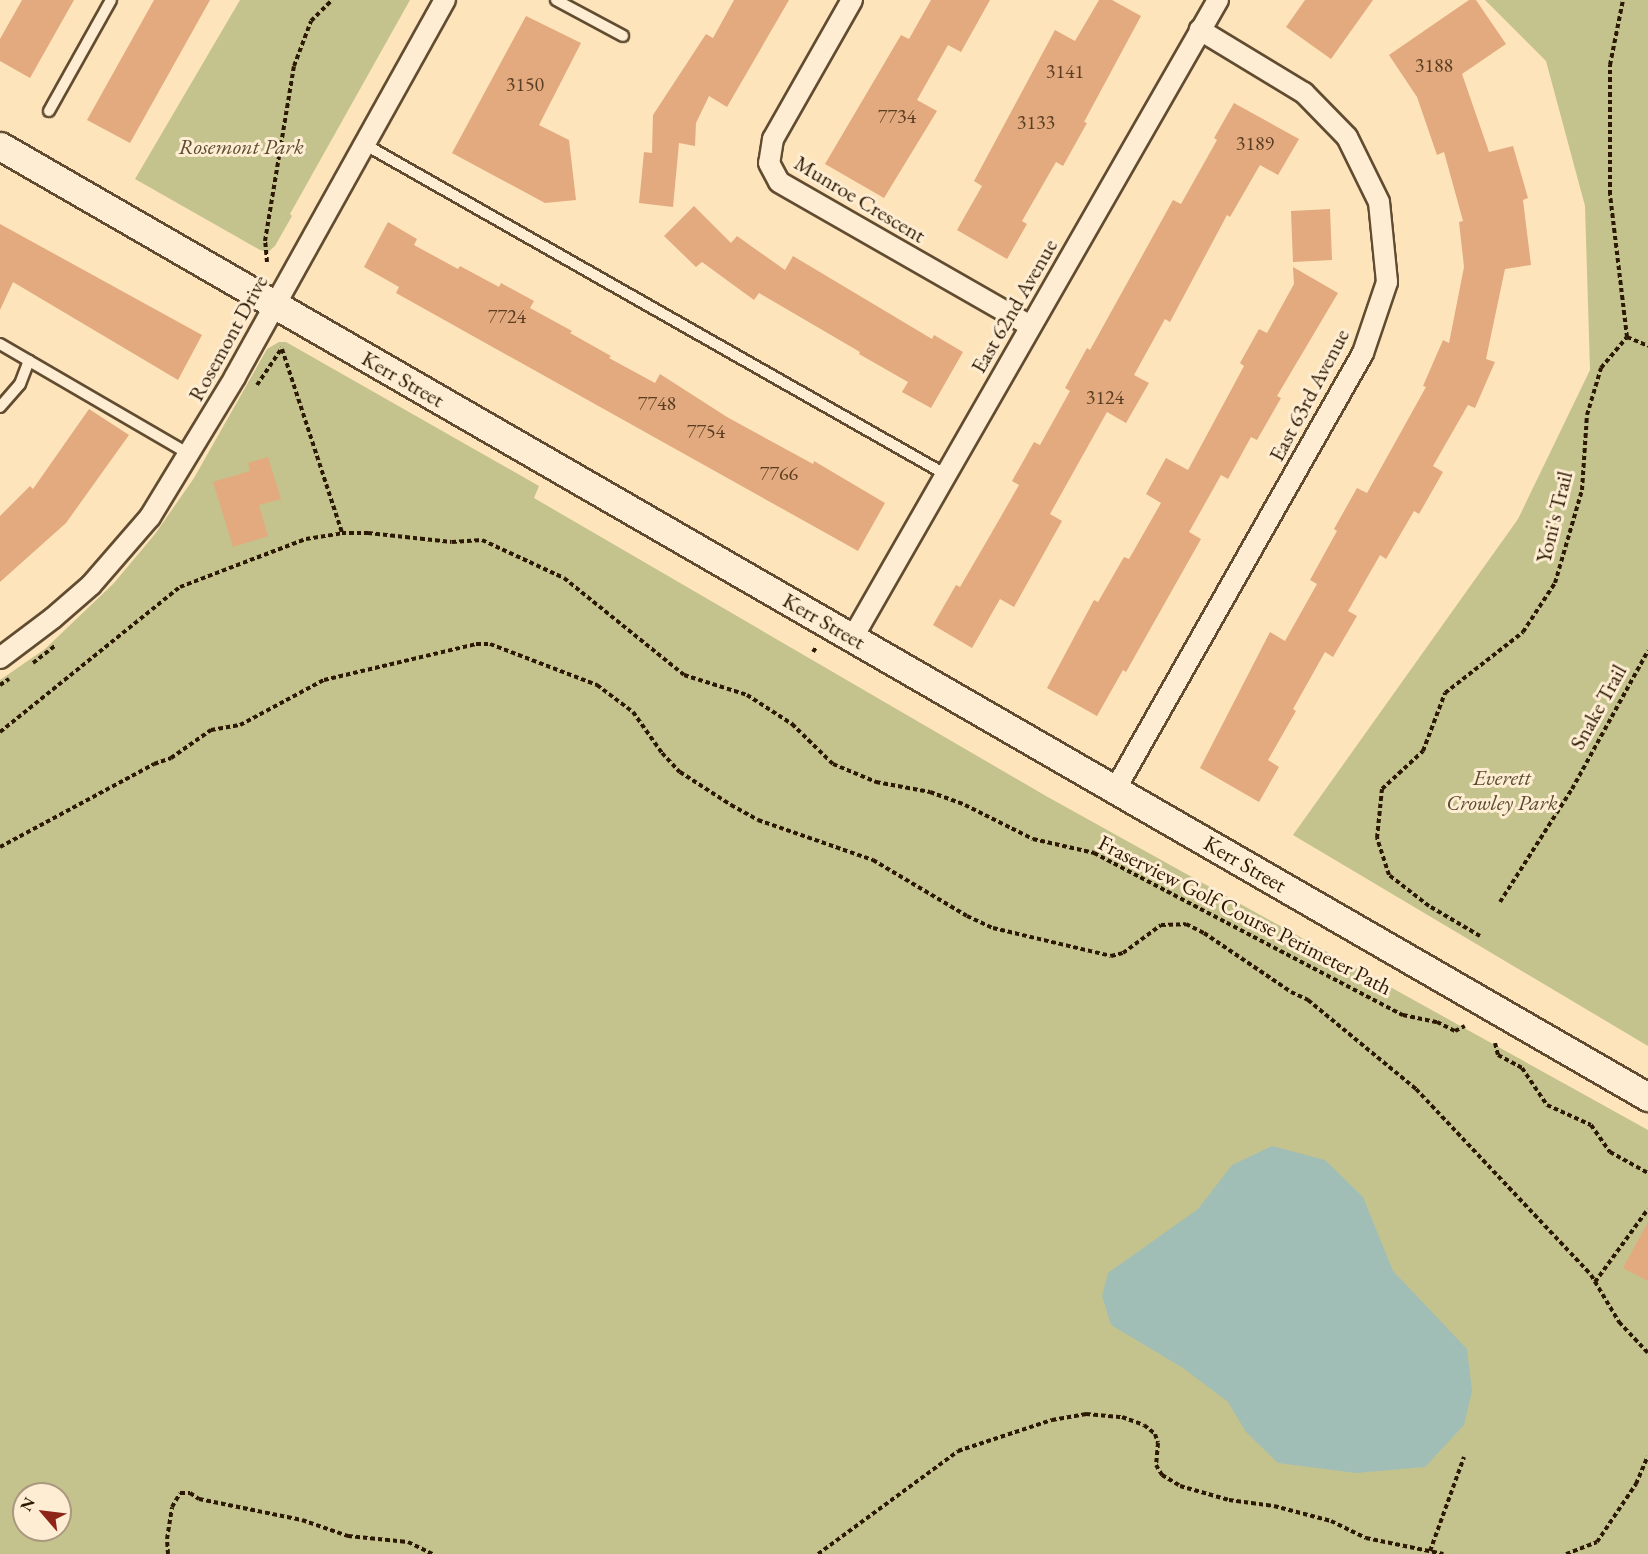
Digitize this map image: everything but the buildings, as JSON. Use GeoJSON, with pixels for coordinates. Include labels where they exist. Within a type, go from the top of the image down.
{"type":"FeatureCollection","features":[{"type":"Feature","properties":{"kind":"street","name":"Rosemont Drive"},"geometry":{"type":"LineString","coordinates":[[0,658],[53,618],[91,585],[150,517],[274,306],[445,0]]}},
{"type":"Feature","properties":{"kind":"street","name":"Munroe Crescent"},"geometry":{"type":"LineString","coordinates":[[852,0],[773,139],[769,163],[779,182],[1030,326]]}},
{"type":"Feature","properties":{"kind":"street","name":"East 62nd Avenue"},"geometry":{"type":"LineString","coordinates":[[853,638],[1218,0]]}},
{"type":"Feature","properties":{"kind":"street","name":"East 63rd Avenue"},"geometry":{"type":"LineString","coordinates":[[1116,788],[1363,353],[1387,282],[1379,202],[1347,137],[1304,93],[1200,30]]}},
{"type":"Feature","properties":{"kind":"street","name":"Kerr Street"},"geometry":{"type":"LineString","coordinates":[[0,146],[1648,1097]]}},
{"type":"Feature","properties":{"kind":"lane"},"geometry":{"type":"LineString","coordinates":[[49,111],[111,0]]}},
{"type":"Feature","properties":{"kind":"lane"},"geometry":{"type":"LineString","coordinates":[[556,0],[623,36]]}},
{"type":"Feature","properties":{"kind":"lane"},"geometry":{"type":"LineString","coordinates":[[364,144],[945,474]]}},
{"type":"Feature","properties":{"kind":"lane"},"geometry":{"type":"LineString","coordinates":[[0,344],[189,454]]}},
{"type":"Feature","properties":{"kind":"lane"},"geometry":{"type":"LineString","coordinates":[[0,407],[20,384],[29,361]]}},
{"type":"Feature","properties":{"kind":"path"},"geometry":{"type":"LineString","coordinates":[[267,262],[265,241],[294,66],[311,21],[332,0]]}},
{"type":"Feature","properties":{"kind":"path"},"geometry":{"type":"LineString","coordinates":[[1623,0],[1610,65],[1610,194],[1627,337],[1648,346]]}},
{"type":"Feature","properties":{"kind":"path","name":"Yoni's Trail"},"geometry":{"type":"LineString","coordinates":[[1479,936],[1429,906],[1389,875],[1377,838],[1382,789],[1423,751],[1445,693],[1523,632],[1555,583],[1582,490],[1587,415],[1601,368],[1627,337]]}},
{"type":"Feature","properties":{"kind":"path"},"geometry":{"type":"LineString","coordinates":[[282,348],[342,533]]}},
{"type":"Feature","properties":{"kind":"path","name":"Fraserview Golf Course Perimeter Path"},"geometry":{"type":"LineString","coordinates":[[0,732],[180,587],[306,539],[342,533],[368,533],[452,542],[482,540],[564,578],[684,675],[747,694],[792,724],[833,764],[876,782],[930,792],[965,805],[1033,838],[1094,853],[1403,1015],[1437,1022],[1455,1031],[1465,1026]]}},
{"type":"Feature","properties":{"kind":"path"},"geometry":{"type":"LineString","coordinates":[[0,846],[154,764],[171,758],[211,730],[240,725],[324,680],[476,644],[490,644],[597,685],[633,712],[662,753],[680,772],[731,805],[758,820],[873,860],[967,916],[993,928],[1111,956],[1123,953],[1161,925],[1186,924],[1204,933],[1290,992],[1308,1000],[1416,1089],[1595,1282],[1619,1322],[1648,1353]]}},
{"type":"Feature","properties":{"kind":"path"},"geometry":{"type":"LineString","coordinates":[[813,652],[817,646]]}},
{"type":"Feature","properties":{"kind":"path","name":"Snake Trail"},"geometry":{"type":"LineString","coordinates":[[1500,902],[1572,789],[1648,651]]}},
{"type":"Feature","properties":{"kind":"path"},"geometry":{"type":"LineString","coordinates":[[1495,1043],[1498,1055],[1522,1068],[1547,1105],[1591,1125],[1610,1152],[1648,1173]]}},
{"type":"Feature","properties":{"kind":"path"},"geometry":{"type":"LineString","coordinates":[[1595,1282],[1648,1209]]}},
{"type":"Feature","properties":{"kind":"path"},"geometry":{"type":"LineString","coordinates":[[818,1554],[958,1451],[1052,1420],[1086,1414],[1122,1417],[1144,1425],[1155,1434],[1158,1443],[1156,1466],[1162,1475],[1180,1486],[1229,1500],[1274,1506],[1331,1521],[1366,1538],[1443,1554]]}},
{"type":"Feature","properties":{"kind":"path"},"geometry":{"type":"LineString","coordinates":[[1566,1554],[1597,1542],[1636,1484],[1648,1456]]}},
{"type":"Feature","properties":{"kind":"path"},"geometry":{"type":"LineString","coordinates":[[1430,1551],[1464,1457]]}},
{"type":"Feature","properties":{"kind":"path"},"geometry":{"type":"LineString","coordinates":[[168,1554],[167,1539],[172,1507],[180,1493],[190,1493],[199,1498],[302,1521],[348,1536],[408,1542],[433,1554]]}},
{"type":"Feature","properties":{"kind":"green space","name":"Rosemont Park"},"geometry":{"type":"Polygon","coordinates":[[[240,0],[410,0],[290,214],[292,216],[275,246],[268,252],[260,250],[135,179],[240,0]]]}},
{"type":"Feature","properties":{"kind":"green space","name":"Everett Crowley Park"},"geometry":{"type":"Polygon","coordinates":[[[1485,0],[1648,0],[1648,1046],[1293,835],[1518,519],[1590,370],[1585,206],[1546,61],[1485,0]]]}},
{"type":"Feature","properties":{"kind":"green space"},"geometry":{"type":"Polygon","coordinates":[[[279,342],[286,342],[539,486],[534,498],[1046,796],[1648,1130],[1648,1554],[0,1554],[0,680],[45,649],[114,583],[155,534],[194,478],[267,349],[279,342]]]}},
{"type":"Feature","properties":{"kind":"water"},"geometry":{"type":"Polygon","coordinates":[[[1272,1146],[1325,1160],[1363,1197],[1393,1271],[1467,1349],[1472,1391],[1464,1425],[1425,1467],[1356,1473],[1278,1463],[1246,1432],[1228,1402],[1183,1368],[1111,1325],[1102,1296],[1108,1273],[1198,1209],[1232,1165],[1272,1146]]]}}]}
